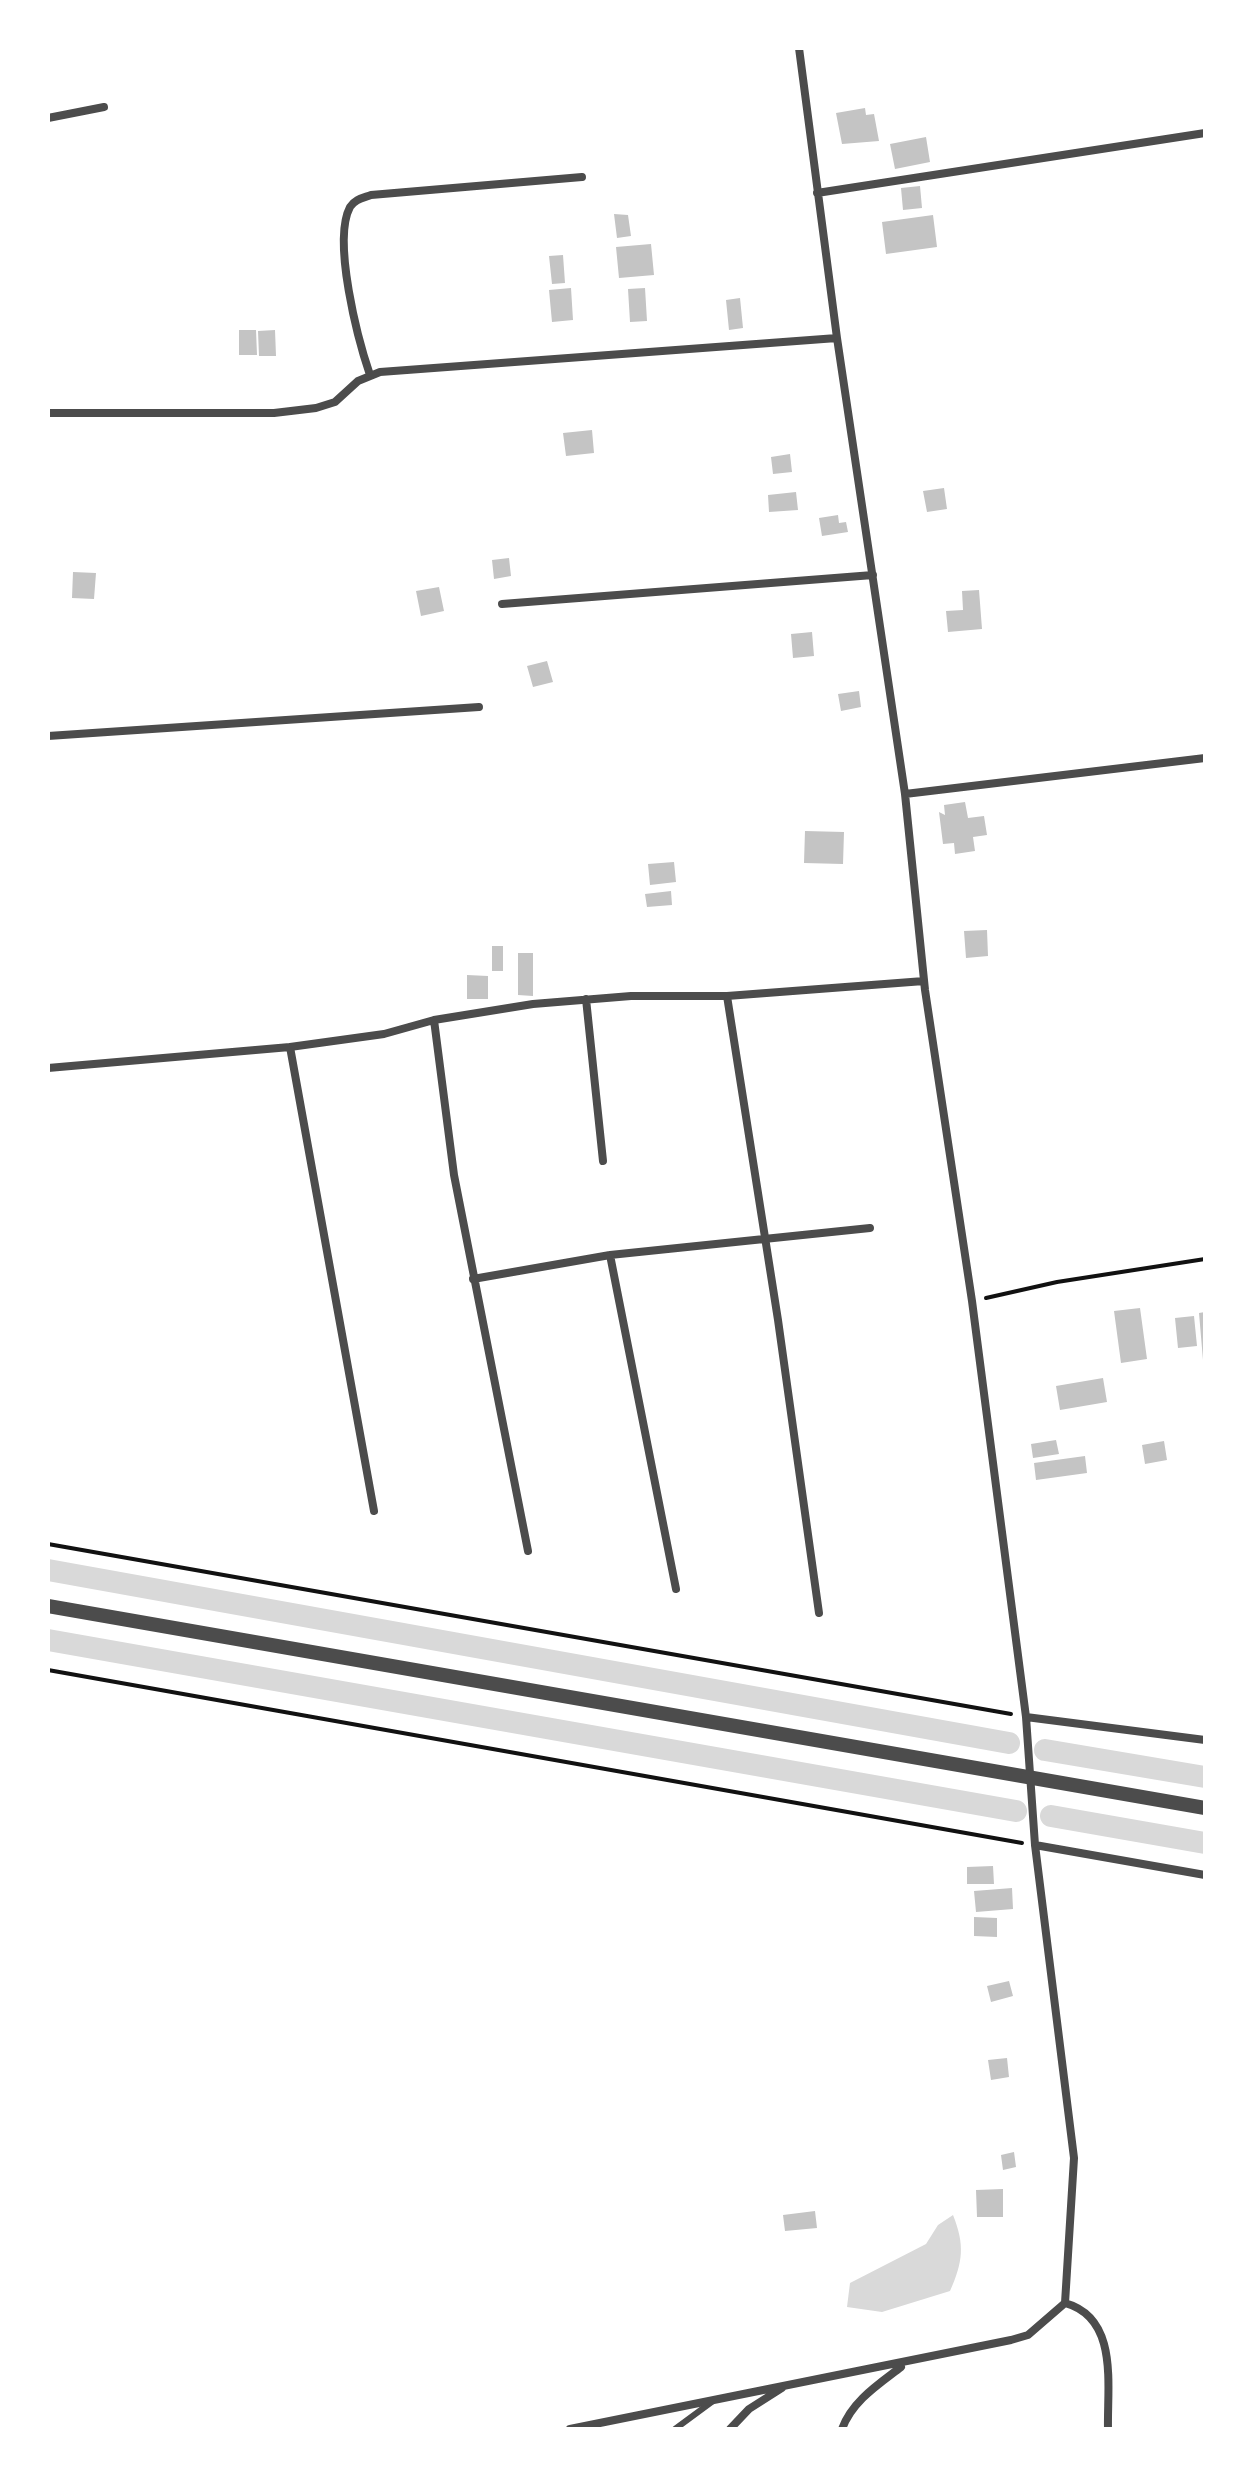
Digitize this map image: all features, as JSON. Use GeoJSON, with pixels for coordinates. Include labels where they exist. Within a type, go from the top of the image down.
{"type":"FeatureCollection","features":[{"type":"Feature","properties":{"kind":"street"},"geometry":{"type":"LineString","coordinates":[[570,2429],[904,2364],[1028,2335],[1065,2303],[1074,2158],[1035,1845],[1026,1717],[972,1301],[924,981],[905,794],[837,338],[799,48]]}},
{"type":"Feature","properties":{"kind":"street"},"geometry":{"type":"LineString","coordinates":[[48,118],[104,107]]}},
{"type":"Feature","properties":{"kind":"street"},"geometry":{"type":"LineString","coordinates":[[817,193],[1205,133]]}},
{"type":"Feature","properties":{"kind":"street"},"geometry":{"type":"LineString","coordinates":[[370,375],[348,293],[346,223],[349,209],[356,200],[371,195],[582,177]]}},
{"type":"Feature","properties":{"kind":"street"},"geometry":{"type":"LineString","coordinates":[[48,413],[274,413],[316,408],[335,402],[370,375],[837,338]]}},
{"type":"Feature","properties":{"kind":"street"},"geometry":{"type":"LineString","coordinates":[[502,604],[873,575]]}},
{"type":"Feature","properties":{"kind":"street"},"geometry":{"type":"LineString","coordinates":[[48,736],[479,707]]}},
{"type":"Feature","properties":{"kind":"street"},"geometry":{"type":"LineString","coordinates":[[905,794],[1205,758]]}},
{"type":"Feature","properties":{"kind":"street"},"geometry":{"type":"LineString","coordinates":[[48,1068],[290,1047],[384,1034],[434,1020],[586,999],[727,996],[924,981]]}},
{"type":"Feature","properties":{"kind":"street"},"geometry":{"type":"LineString","coordinates":[[727,996],[819,1613]]}},
{"type":"Feature","properties":{"kind":"street"},"geometry":{"type":"LineString","coordinates":[[586,999],[603,1161]]}},
{"type":"Feature","properties":{"kind":"street"},"geometry":{"type":"LineString","coordinates":[[434,1020],[454,1175],[528,1551]]}},
{"type":"Feature","properties":{"kind":"street"},"geometry":{"type":"LineString","coordinates":[[290,1047],[374,1511]]}},
{"type":"Feature","properties":{"kind":"street"},"geometry":{"type":"LineString","coordinates":[[473,1279],[610,1255],[870,1228]]}},
{"type":"Feature","properties":{"kind":"street"},"geometry":{"type":"LineString","coordinates":[[610,1255],[676,1589]]}},
{"type":"Feature","properties":{"kind":"street"},"geometry":{"type":"LineString","coordinates":[[48,1606],[1205,1808]]}},
{"type":"Feature","properties":{"kind":"street"},"geometry":{"type":"LineString","coordinates":[[1026,1717],[1205,1740]]}},
{"type":"Feature","properties":{"kind":"street"},"geometry":{"type":"LineString","coordinates":[[1035,1845],[1205,1875]]}},
{"type":"Feature","properties":{"kind":"street"},"geometry":{"type":"LineString","coordinates":[[1065,2303],[1089,2313],[1104,2341],[1108,2429]]}},
{"type":"Feature","properties":{"kind":"street"},"geometry":{"type":"LineString","coordinates":[[842,2429],[864,2396],[904,2364]]}},
{"type":"Feature","properties":{"kind":"street"},"geometry":{"type":"LineString","coordinates":[[730,2429],[749,2409],[786,2385]]}},
{"type":"Feature","properties":{"kind":"lane"},"geometry":{"type":"LineString","coordinates":[[675,2429],[716,2399]]}},
{"type":"Feature","properties":{"kind":"path"},"geometry":{"type":"LineString","coordinates":[[972,1301],[1057,1282],[1205,1259]]}},
{"type":"Feature","properties":{"kind":"path"},"geometry":{"type":"LineString","coordinates":[[48,1544],[1026,1717]]}},
{"type":"Feature","properties":{"kind":"path"},"geometry":{"type":"LineString","coordinates":[[48,1670],[1035,1845]]}},
{"type":"Feature","properties":{"kind":"shaded area"},"geometry":{"type":"Polygon","coordinates":[[[953,2215],[961,2253],[950,2291],[882,2312],[847,2307],[850,2283],[926,2244],[938,2225],[953,2215]]]}},
{"type":"Feature","properties":{"kind":"building"},"geometry":{"type":"Polygon","coordinates":[[[865,108],[866,115],[874,114],[879,141],[842,144],[836,113],[865,108]]]}},
{"type":"Feature","properties":{"kind":"building"},"geometry":{"type":"Polygon","coordinates":[[[926,137],[930,162],[895,169],[890,144],[926,137]]]}},
{"type":"Feature","properties":{"kind":"building"},"geometry":{"type":"Polygon","coordinates":[[[920,186],[922,208],[903,210],[901,188],[920,186]]]}},
{"type":"Feature","properties":{"kind":"building"},"geometry":{"type":"Polygon","coordinates":[[[614,214],[628,215],[631,236],[617,238],[614,214]]]}},
{"type":"Feature","properties":{"kind":"building"},"geometry":{"type":"Polygon","coordinates":[[[933,215],[937,247],[886,254],[882,222],[933,215]]]}},
{"type":"Feature","properties":{"kind":"building"},"geometry":{"type":"Polygon","coordinates":[[[651,244],[654,275],[619,278],[616,247],[651,244]]]}},
{"type":"Feature","properties":{"kind":"building"},"geometry":{"type":"Polygon","coordinates":[[[563,255],[565,283],[552,284],[549,256],[563,255]]]}},
{"type":"Feature","properties":{"kind":"building"},"geometry":{"type":"Polygon","coordinates":[[[571,288],[573,320],[552,322],[549,290],[571,288]]]}},
{"type":"Feature","properties":{"kind":"building"},"geometry":{"type":"Polygon","coordinates":[[[645,288],[647,321],[630,322],[628,289],[645,288]]]}},
{"type":"Feature","properties":{"kind":"building"},"geometry":{"type":"Polygon","coordinates":[[[740,298],[743,328],[729,330],[726,300],[740,298]]]}},
{"type":"Feature","properties":{"kind":"building"},"geometry":{"type":"Polygon","coordinates":[[[239,330],[256,330],[257,355],[239,355],[239,330]]]}},
{"type":"Feature","properties":{"kind":"building"},"geometry":{"type":"Polygon","coordinates":[[[275,330],[276,356],[259,356],[258,331],[275,330]]]}},
{"type":"Feature","properties":{"kind":"building"},"geometry":{"type":"Polygon","coordinates":[[[592,430],[594,453],[566,456],[563,433],[592,430]]]}},
{"type":"Feature","properties":{"kind":"building"},"geometry":{"type":"Polygon","coordinates":[[[790,454],[792,472],[773,474],[771,457],[790,454]]]}},
{"type":"Feature","properties":{"kind":"building"},"geometry":{"type":"Polygon","coordinates":[[[944,488],[947,509],[927,512],[923,491],[944,488]]]}},
{"type":"Feature","properties":{"kind":"building"},"geometry":{"type":"Polygon","coordinates":[[[796,492],[798,510],[769,512],[768,495],[796,492]]]}},
{"type":"Feature","properties":{"kind":"building"},"geometry":{"type":"Polygon","coordinates":[[[838,515],[839,523],[846,522],[848,532],[822,536],[819,518],[838,515]]]}},
{"type":"Feature","properties":{"kind":"building"},"geometry":{"type":"Polygon","coordinates":[[[509,558],[511,576],[494,579],[492,560],[509,558]]]}},
{"type":"Feature","properties":{"kind":"building"},"geometry":{"type":"Polygon","coordinates":[[[73,572],[96,573],[94,599],[72,598],[73,572]]]}},
{"type":"Feature","properties":{"kind":"building"},"geometry":{"type":"Polygon","coordinates":[[[439,587],[444,611],[421,616],[416,591],[439,587]]]}},
{"type":"Feature","properties":{"kind":"building"},"geometry":{"type":"Polygon","coordinates":[[[979,590],[982,629],[948,632],[946,611],[963,610],[962,591],[979,590]]]}},
{"type":"Feature","properties":{"kind":"building"},"geometry":{"type":"Polygon","coordinates":[[[812,632],[814,656],[793,658],[791,634],[812,632]]]}},
{"type":"Feature","properties":{"kind":"building"},"geometry":{"type":"Polygon","coordinates":[[[547,661],[553,682],[533,687],[527,666],[547,661]]]}},
{"type":"Feature","properties":{"kind":"building"},"geometry":{"type":"Polygon","coordinates":[[[859,691],[861,707],[841,711],[838,694],[859,691]]]}},
{"type":"Feature","properties":{"kind":"building"},"geometry":{"type":"Polygon","coordinates":[[[965,802],[968,818],[984,816],[987,835],[973,837],[975,851],[955,854],[954,843],[943,844],[939,812],[945,815],[944,805],[965,802]]]}},
{"type":"Feature","properties":{"kind":"building"},"geometry":{"type":"Polygon","coordinates":[[[805,831],[844,832],[843,864],[804,863],[805,831]]]}},
{"type":"Feature","properties":{"kind":"building"},"geometry":{"type":"Polygon","coordinates":[[[674,862],[676,882],[650,885],[648,864],[674,862]]]}},
{"type":"Feature","properties":{"kind":"building"},"geometry":{"type":"Polygon","coordinates":[[[671,891],[672,905],[647,907],[645,894],[671,891]]]}},
{"type":"Feature","properties":{"kind":"building"},"geometry":{"type":"Polygon","coordinates":[[[987,930],[988,956],[966,958],[964,931],[987,930]]]}},
{"type":"Feature","properties":{"kind":"building"},"geometry":{"type":"Polygon","coordinates":[[[492,946],[503,946],[503,971],[492,971],[492,946]]]}},
{"type":"Feature","properties":{"kind":"building"},"geometry":{"type":"Polygon","coordinates":[[[518,953],[533,953],[533,996],[518,995],[518,953]]]}},
{"type":"Feature","properties":{"kind":"building"},"geometry":{"type":"Polygon","coordinates":[[[467,975],[488,976],[488,999],[467,999],[467,975]]]}},
{"type":"Feature","properties":{"kind":"building"},"geometry":{"type":"Polygon","coordinates":[[[1140,1308],[1147,1359],[1121,1363],[1114,1311],[1140,1308]]]}},
{"type":"Feature","properties":{"kind":"building"},"geometry":{"type":"Polygon","coordinates":[[[1205,1312],[1205,1360],[1203,1360],[1199,1313],[1205,1312]]]}},
{"type":"Feature","properties":{"kind":"building"},"geometry":{"type":"Polygon","coordinates":[[[1194,1316],[1197,1346],[1178,1348],[1175,1318],[1194,1316]]]}},
{"type":"Feature","properties":{"kind":"building"},"geometry":{"type":"Polygon","coordinates":[[[1103,1378],[1107,1402],[1060,1410],[1056,1386],[1103,1378]]]}},
{"type":"Feature","properties":{"kind":"building"},"geometry":{"type":"Polygon","coordinates":[[[1056,1440],[1059,1454],[1033,1458],[1031,1444],[1056,1440]]]}},
{"type":"Feature","properties":{"kind":"building"},"geometry":{"type":"Polygon","coordinates":[[[1164,1441],[1167,1460],[1145,1464],[1142,1445],[1164,1441]]]}},
{"type":"Feature","properties":{"kind":"building"},"geometry":{"type":"Polygon","coordinates":[[[1085,1456],[1087,1473],[1036,1480],[1034,1463],[1085,1456]]]}},
{"type":"Feature","properties":{"kind":"building"},"geometry":{"type":"Polygon","coordinates":[[[993,1866],[994,1884],[967,1884],[967,1867],[993,1866]]]}},
{"type":"Feature","properties":{"kind":"building"},"geometry":{"type":"Polygon","coordinates":[[[1012,1888],[1013,1909],[976,1912],[974,1891],[1012,1888]]]}},
{"type":"Feature","properties":{"kind":"building"},"geometry":{"type":"Polygon","coordinates":[[[974,1917],[997,1918],[997,1937],[974,1936],[974,1917]]]}},
{"type":"Feature","properties":{"kind":"building"},"geometry":{"type":"Polygon","coordinates":[[[1009,1981],[1013,1996],[991,2002],[987,1986],[1009,1981]]]}},
{"type":"Feature","properties":{"kind":"building"},"geometry":{"type":"Polygon","coordinates":[[[1007,2058],[1009,2077],[991,2080],[988,2060],[1007,2058]]]}},
{"type":"Feature","properties":{"kind":"building"},"geometry":{"type":"Polygon","coordinates":[[[1014,2152],[1016,2167],[1003,2170],[1001,2155],[1014,2152]]]}},
{"type":"Feature","properties":{"kind":"building"},"geometry":{"type":"Polygon","coordinates":[[[1003,2189],[1003,2217],[977,2217],[976,2190],[1003,2189]]]}},
{"type":"Feature","properties":{"kind":"building"},"geometry":{"type":"Polygon","coordinates":[[[815,2211],[817,2228],[785,2231],[783,2215],[815,2211]]]}},
{"type":"Feature","properties":{"kind":"waterway"},"geometry":{"type":"LineString","coordinates":[[48,1570],[1009,1743]]}},
{"type":"Feature","properties":{"kind":"waterway"},"geometry":{"type":"LineString","coordinates":[[48,1640],[1016,1811]]}},
{"type":"Feature","properties":{"kind":"waterway"},"geometry":{"type":"LineString","coordinates":[[1045,1750],[1205,1777]]}},
{"type":"Feature","properties":{"kind":"waterway"},"geometry":{"type":"LineString","coordinates":[[1051,1816],[1205,1843]]}}]}
